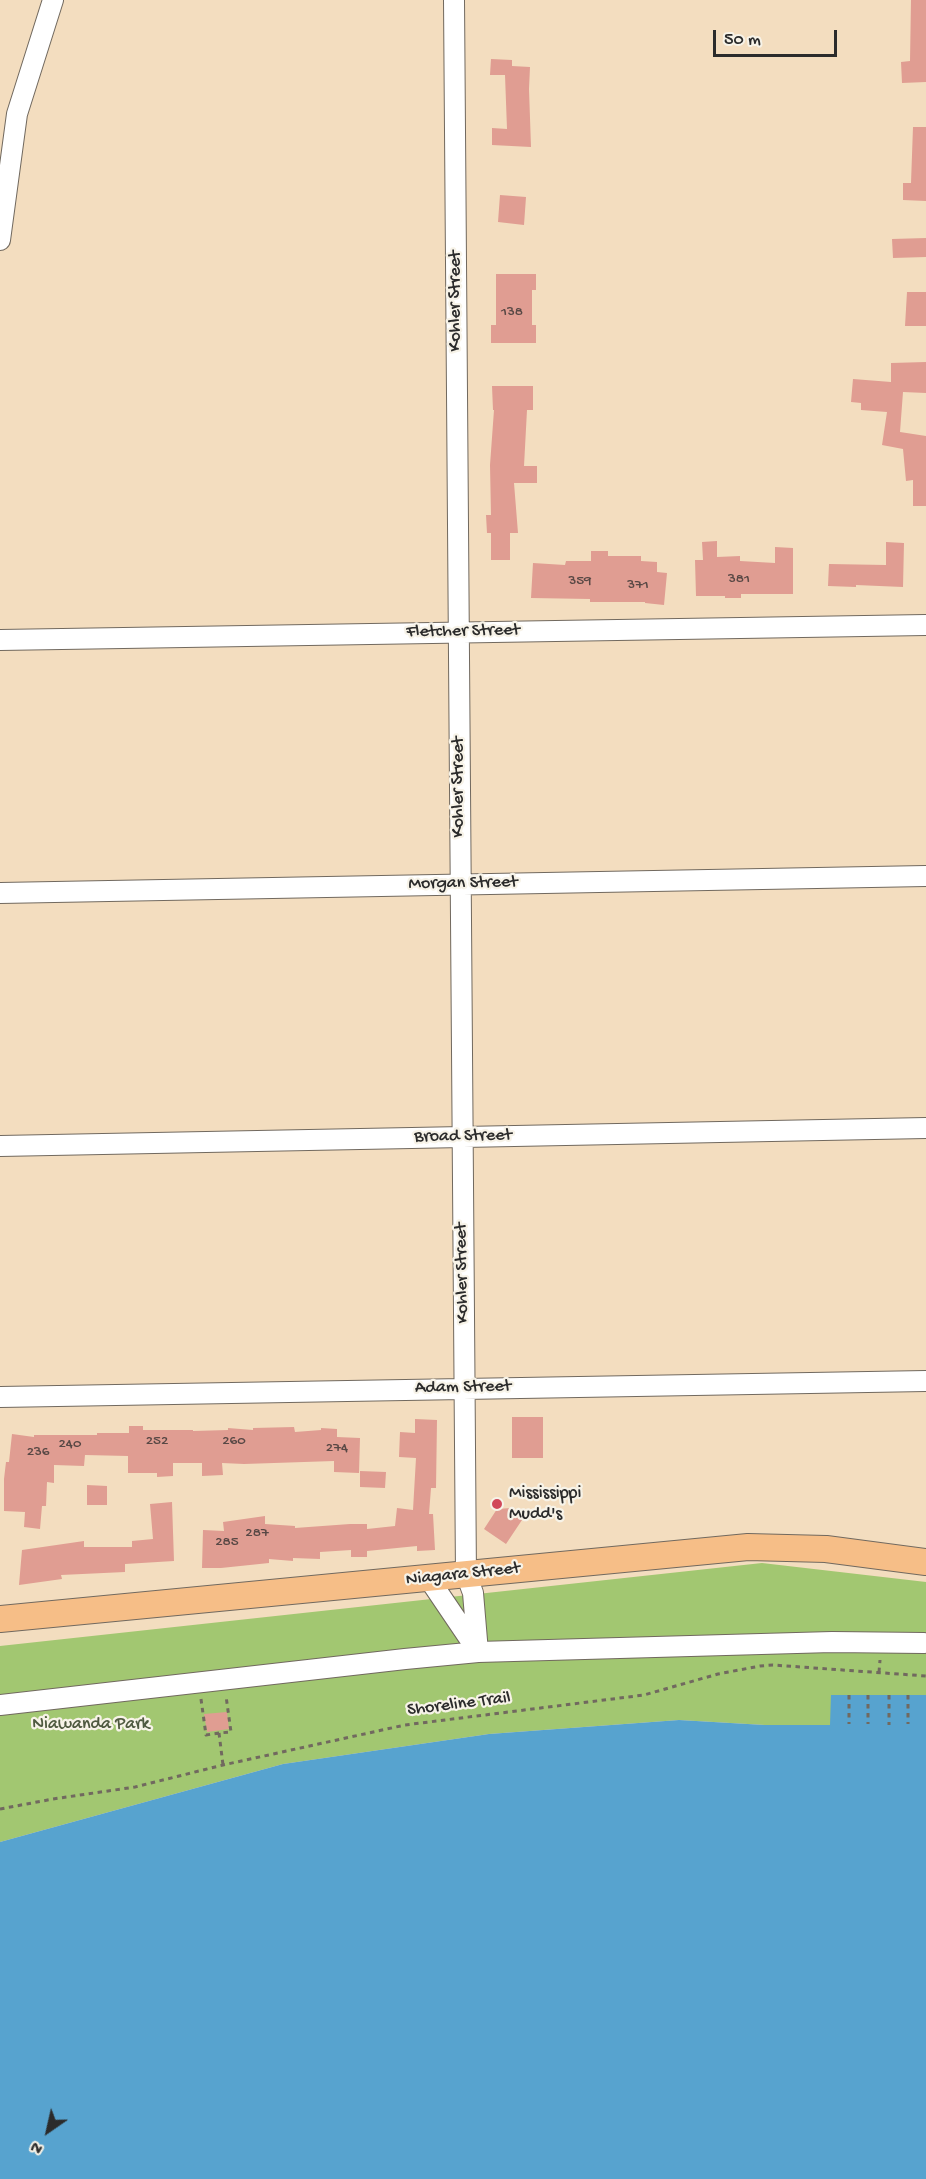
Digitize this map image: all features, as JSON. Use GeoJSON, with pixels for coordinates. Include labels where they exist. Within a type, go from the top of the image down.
{"type":"FeatureCollection","features":[{"type":"Feature","properties":{"kind":"main road","name":"Niagara Street"},"geometry":{"type":"LineString","coordinates":[[0,1619],[429,1580],[466,1574],[748,1547],[826,1549],[926,1562]]}},
{"type":"Feature","properties":{"kind":"street"},"geometry":{"type":"LineString","coordinates":[[0,240],[9,111],[53,0]]}},
{"type":"Feature","properties":{"kind":"street","name":"Kohler Street"},"geometry":{"type":"LineString","coordinates":[[454,0],[466,1574],[473,1593],[478,1652]]}},
{"type":"Feature","properties":{"kind":"street","name":"Fletcher Street"},"geometry":{"type":"LineString","coordinates":[[0,640],[926,625]]}},
{"type":"Feature","properties":{"kind":"street","name":"Morgan Street"},"geometry":{"type":"LineString","coordinates":[[0,893],[926,876]]}},
{"type":"Feature","properties":{"kind":"street","name":"Broad Street"},"geometry":{"type":"LineString","coordinates":[[0,1146],[926,1128]]}},
{"type":"Feature","properties":{"kind":"street","name":"Adam Street"},"geometry":{"type":"LineString","coordinates":[[0,1397],[926,1381]]}},
{"type":"Feature","properties":{"kind":"street"},"geometry":{"type":"LineString","coordinates":[[429,1580],[478,1652]]}},
{"type":"Feature","properties":{"kind":"street"},"geometry":{"type":"LineString","coordinates":[[0,1705],[478,1652],[832,1642],[924,1643]]}},
{"type":"Feature","properties":{"kind":"path","name":"Shoreline Trail"},"geometry":{"type":"LineString","coordinates":[[0,1809],[135,1787],[405,1725],[644,1695],[718,1674],[760,1666],[926,1676]]}},
{"type":"Feature","properties":{"kind":"path"},"geometry":{"type":"LineString","coordinates":[[198,1682],[206,1735],[231,1732],[224,1680]]}},
{"type":"Feature","properties":{"kind":"path"},"geometry":{"type":"LineString","coordinates":[[849,1695],[849,1724]]}},
{"type":"Feature","properties":{"kind":"path"},"geometry":{"type":"LineString","coordinates":[[868,1695],[868,1724]]}},
{"type":"Feature","properties":{"kind":"path"},"geometry":{"type":"LineString","coordinates":[[889,1695],[889,1725]]}},
{"type":"Feature","properties":{"kind":"path"},"geometry":{"type":"LineString","coordinates":[[908,1695],[908,1724]]}},
{"type":"Feature","properties":{"kind":"path"},"geometry":{"type":"LineString","coordinates":[[219,1733],[223,1766]]}},
{"type":"Feature","properties":{"kind":"green space","name":"Niawanda Park"},"geometry":{"type":"Polygon","coordinates":[[[762,1563],[926,1582],[926,1695],[831,1695],[831,1725],[765,1725],[679,1720],[489,1734],[283,1764],[0,1842],[0,1646],[762,1563]]]}},
{"type":"Feature","properties":{"kind":"water"},"geometry":{"type":"Polygon","coordinates":[[[831,1695],[926,1695],[926,2179],[0,2179],[0,1842],[283,1764],[489,1734],[679,1720],[765,1725],[830,1725],[831,1695]]]}},
{"type":"Feature","properties":{"kind":"building"},"geometry":{"type":"Polygon","coordinates":[[[911,0],[926,0],[926,82],[902,83],[901,62],[910,61],[911,0]]]}},
{"type":"Feature","properties":{"kind":"building"},"geometry":{"type":"Polygon","coordinates":[[[491,59],[512,60],[512,66],[530,67],[531,147],[492,145],[492,128],[507,129],[505,75],[490,75],[491,59]]]}},
{"type":"Feature","properties":{"kind":"building"},"geometry":{"type":"Polygon","coordinates":[[[913,127],[926,127],[926,201],[903,200],[903,183],[911,183],[913,127]]]}},
{"type":"Feature","properties":{"kind":"building"},"geometry":{"type":"Polygon","coordinates":[[[500,195],[526,197],[524,225],[498,222],[500,195]]]}},
{"type":"Feature","properties":{"kind":"building"},"geometry":{"type":"Polygon","coordinates":[[[926,238],[926,257],[893,258],[892,239],[926,238]]]}},
{"type":"Feature","properties":{"kind":"building"},"geometry":{"type":"Polygon","coordinates":[[[496,274],[536,274],[536,290],[532,290],[532,325],[536,325],[536,343],[491,343],[491,325],[496,325],[496,274]]]}},
{"type":"Feature","properties":{"kind":"building"},"geometry":{"type":"Polygon","coordinates":[[[907,292],[926,292],[926,326],[905,326],[907,292]]]}},
{"type":"Feature","properties":{"kind":"building"},"geometry":{"type":"Polygon","coordinates":[[[926,362],[926,393],[903,392],[900,432],[926,436],[926,506],[913,506],[913,480],[906,481],[903,449],[882,445],[887,412],[861,410],[861,403],[851,402],[853,379],[891,382],[891,363],[926,362]]]}},
{"type":"Feature","properties":{"kind":"building"},"geometry":{"type":"Polygon","coordinates":[[[492,386],[533,386],[533,410],[527,410],[524,466],[537,466],[537,483],[514,483],[518,533],[510,533],[510,560],[491,560],[491,533],[487,533],[486,515],[491,515],[490,465],[494,410],[492,386]]]}},
{"type":"Feature","properties":{"kind":"building"},"geometry":{"type":"Polygon","coordinates":[[[717,541],[717,557],[740,556],[740,561],[775,563],[775,547],[793,548],[793,594],[741,594],[741,598],[696,596],[695,560],[703,560],[702,542],[717,541]]]}},
{"type":"Feature","properties":{"kind":"building"},"geometry":{"type":"Polygon","coordinates":[[[886,542],[904,543],[903,587],[828,586],[829,564],[886,565],[886,542]]]}},
{"type":"Feature","properties":{"kind":"building"},"geometry":{"type":"Polygon","coordinates":[[[591,551],[608,551],[608,556],[641,556],[641,561],[657,562],[657,572],[667,573],[664,605],[645,602],[590,602],[590,599],[531,598],[533,563],[565,565],[566,561],[591,561],[591,551]]]}},
{"type":"Feature","properties":{"kind":"building"},"geometry":{"type":"Polygon","coordinates":[[[512,1417],[543,1417],[543,1458],[512,1458],[512,1417]]]}},
{"type":"Feature","properties":{"kind":"building"},"geometry":{"type":"Polygon","coordinates":[[[415,1419],[437,1420],[436,1488],[431,1488],[429,1514],[433,1514],[435,1550],[417,1551],[417,1546],[367,1551],[367,1557],[351,1557],[351,1550],[320,1552],[320,1559],[293,1558],[293,1561],[269,1559],[269,1563],[202,1568],[203,1530],[224,1531],[223,1522],[265,1516],[265,1524],[295,1526],[295,1528],[350,1524],[367,1524],[367,1529],[395,1526],[397,1508],[413,1510],[416,1458],[399,1457],[400,1432],[415,1433],[415,1419]]]}},
{"type":"Feature","properties":{"kind":"building"},"geometry":{"type":"Polygon","coordinates":[[[129,1426],[143,1426],[143,1430],[193,1431],[294,1427],[295,1432],[321,1430],[321,1428],[337,1429],[337,1437],[360,1438],[359,1473],[334,1472],[334,1461],[222,1463],[223,1475],[202,1476],[202,1463],[173,1463],[173,1476],[157,1477],[157,1473],[128,1473],[128,1456],[85,1455],[84,1466],[54,1465],[54,1483],[47,1482],[46,1506],[42,1506],[40,1529],[24,1527],[25,1512],[4,1511],[4,1479],[6,1462],[9,1462],[12,1434],[34,1437],[34,1435],[129,1433],[129,1426]]]}},
{"type":"Feature","properties":{"kind":"building"},"geometry":{"type":"Polygon","coordinates":[[[360,1471],[386,1472],[385,1488],[360,1487],[360,1471]]]}},
{"type":"Feature","properties":{"kind":"building"},"geometry":{"type":"Polygon","coordinates":[[[87,1485],[107,1486],[107,1505],[87,1505],[87,1485]]]}},
{"type":"Feature","properties":{"kind":"building"},"geometry":{"type":"Polygon","coordinates":[[[172,1502],[174,1561],[125,1564],[125,1572],[61,1575],[62,1579],[19,1585],[22,1550],[84,1541],[84,1547],[132,1547],[132,1541],[153,1539],[150,1504],[172,1502]]]}},
{"type":"Feature","properties":{"kind":"building"},"geometry":{"type":"Polygon","coordinates":[[[511,1508],[524,1517],[506,1544],[484,1529],[497,1509],[511,1508]]]}},
{"type":"Feature","properties":{"kind":"building"},"geometry":{"type":"Polygon","coordinates":[[[227,1712],[229,1729],[207,1732],[204,1714],[227,1712]]]}},
{"type":"Feature","properties":{"kind":"place","name":"Mississippi Mudd's"},"geometry":{"type":"Point","coordinates":[497,1504]}}]}
